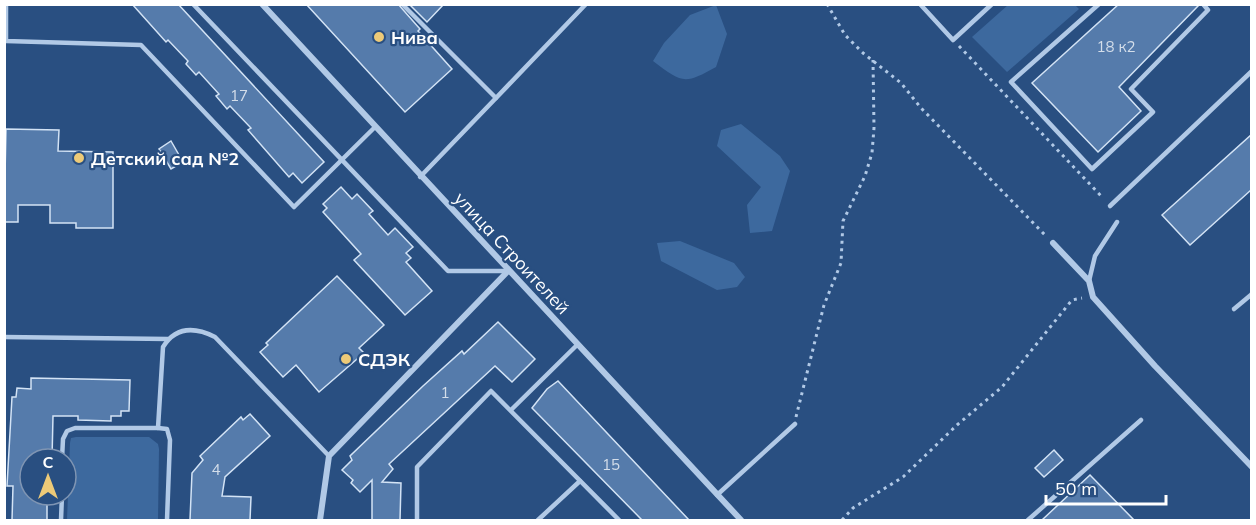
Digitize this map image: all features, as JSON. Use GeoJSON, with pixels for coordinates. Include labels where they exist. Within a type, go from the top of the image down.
{"type":"FeatureCollection","features":[{"type":"Feature","properties":{"kind":"street","name":"улица Строителей"},"geometry":{"type":"LineString","coordinates":[[262,4],[374,128],[741,520]]}},
{"type":"Feature","properties":{"kind":"street"},"geometry":{"type":"LineString","coordinates":[[1053,243],[1089,281],[1093,297],[1251,467]]}},
{"type":"Feature","properties":{"kind":"street"},"geometry":{"type":"LineString","coordinates":[[320,520],[329,456],[508,271]]}},
{"type":"Feature","properties":{"kind":"lane"},"geometry":{"type":"LineString","coordinates":[[6,4],[6,41],[141,45],[294,207],[374,128]]}},
{"type":"Feature","properties":{"kind":"lane"},"geometry":{"type":"LineString","coordinates":[[193,4],[448,271],[508,271]]}},
{"type":"Feature","properties":{"kind":"lane"},"geometry":{"type":"LineString","coordinates":[[402,4],[496,98]]}},
{"type":"Feature","properties":{"kind":"lane"},"geometry":{"type":"LineString","coordinates":[[420,177],[586,4]]}},
{"type":"Feature","properties":{"kind":"lane"},"geometry":{"type":"LineString","coordinates":[[920,4],[953,40],[992,4]]}},
{"type":"Feature","properties":{"kind":"lane"},"geometry":{"type":"LineString","coordinates":[[1099,4],[1011,82],[1092,169],[1153,112],[1131,89],[1208,10],[1203,4]]}},
{"type":"Feature","properties":{"kind":"lane"},"geometry":{"type":"LineString","coordinates":[[1110,206],[1251,71]]}},
{"type":"Feature","properties":{"kind":"lane"},"geometry":{"type":"LineString","coordinates":[[1089,281],[1095,256],[1117,222]]}},
{"type":"Feature","properties":{"kind":"lane"},"geometry":{"type":"LineString","coordinates":[[1234,309],[1251,294]]}},
{"type":"Feature","properties":{"kind":"lane"},"geometry":{"type":"LineString","coordinates":[[158,428],[164,347],[168,339],[178,332],[201,330],[215,337],[329,456]]}},
{"type":"Feature","properties":{"kind":"lane"},"geometry":{"type":"LineString","coordinates":[[4,337],[168,339]]}},
{"type":"Feature","properties":{"kind":"lane"},"geometry":{"type":"LineString","coordinates":[[511,410],[577,345]]}},
{"type":"Feature","properties":{"kind":"lane"},"geometry":{"type":"LineString","coordinates":[[417,520],[417,467],[491,391],[619,520]]}},
{"type":"Feature","properties":{"kind":"lane"},"geometry":{"type":"LineString","coordinates":[[1028,520],[1141,420]]}},
{"type":"Feature","properties":{"kind":"lane"},"geometry":{"type":"LineString","coordinates":[[717,495],[795,424]]}},
{"type":"Feature","properties":{"kind":"lane"},"geometry":{"type":"LineString","coordinates":[[63,447],[67,430],[75,428],[167,429],[170,440],[167,520]]}},
{"type":"Feature","properties":{"kind":"lane"},"geometry":{"type":"LineString","coordinates":[[538,520],[580,481]]}},
{"type":"Feature","properties":{"kind":"path"},"geometry":{"type":"LineString","coordinates":[[827,4],[845,34],[863,53],[902,83],[921,108],[1053,243]]}},
{"type":"Feature","properties":{"kind":"path"},"geometry":{"type":"LineString","coordinates":[[953,40],[1110,206]]}},
{"type":"Feature","properties":{"kind":"path"},"geometry":{"type":"LineString","coordinates":[[795,424],[824,305],[840,263],[843,222],[865,176],[872,153],[873,60]]}},
{"type":"Feature","properties":{"kind":"path"},"geometry":{"type":"LineString","coordinates":[[842,520],[853,508],[903,477],[957,425],[1002,387],[1072,300],[1093,297]]}},
{"type":"Feature","properties":{"kind":"shaded area"},"geometry":{"type":"Polygon","coordinates":[[[716,5],[727,34],[716,67],[697,77],[683,79],[671,74],[653,61],[664,43],[690,15],[716,5]]]}},
{"type":"Feature","properties":{"kind":"shaded area"},"geometry":{"type":"Polygon","coordinates":[[[1008,5],[1075,5],[1079,9],[1007,72],[972,37],[1008,5]]]}},
{"type":"Feature","properties":{"kind":"shaded area"},"geometry":{"type":"Polygon","coordinates":[[[741,124],[780,156],[790,171],[772,231],[750,233],[747,205],[761,187],[717,146],[721,130],[741,124]]]}},
{"type":"Feature","properties":{"kind":"shaded area"},"geometry":{"type":"Polygon","coordinates":[[[680,241],[734,263],[745,277],[737,287],[717,290],[661,261],[657,243],[680,241]]]}},
{"type":"Feature","properties":{"kind":"shaded area"},"geometry":{"type":"Polygon","coordinates":[[[149,437],[158,444],[158,520],[67,520],[68,507],[78,507],[78,447],[70,447],[71,438],[149,437]]]}},
{"type":"Feature","properties":{"kind":"building"},"geometry":{"type":"Polygon","coordinates":[[[132,4],[178,4],[324,162],[302,183],[293,173],[289,177],[248,130],[251,128],[230,106],[227,109],[216,96],[219,94],[199,72],[196,75],[186,64],[188,61],[168,40],[166,42],[132,4]]]}},
{"type":"Feature","properties":{"kind":"building","name":"Нива"},"geometry":{"type":"Polygon","coordinates":[[[306,4],[398,4],[420,29],[418,31],[452,69],[405,112],[306,4]]]}},
{"type":"Feature","properties":{"kind":"building"},"geometry":{"type":"Polygon","coordinates":[[[409,4],[444,4],[427,22],[409,4]]]}},
{"type":"Feature","properties":{"kind":"building"},"geometry":{"type":"Polygon","coordinates":[[[1119,4],[1199,5],[1119,87],[1141,111],[1098,152],[1032,83],[1119,4]]]}},
{"type":"Feature","properties":{"kind":"building"},"geometry":{"type":"Polygon","coordinates":[[[6,129],[59,130],[58,151],[113,152],[113,228],[76,228],[76,223],[50,223],[50,205],[18,205],[18,222],[4,222],[6,129]]]}},
{"type":"Feature","properties":{"kind":"building"},"geometry":{"type":"Polygon","coordinates":[[[1251,135],[1251,190],[1190,245],[1162,215],[1251,135]]]}},
{"type":"Feature","properties":{"kind":"building"},"geometry":{"type":"Polygon","coordinates":[[[171,141],[183,162],[171,169],[159,149],[171,141]]]}},
{"type":"Feature","properties":{"kind":"building"},"geometry":{"type":"Polygon","coordinates":[[[341,187],[352,199],[357,194],[373,211],[369,214],[388,235],[395,228],[413,247],[406,253],[411,258],[406,262],[432,291],[405,315],[354,260],[361,254],[323,212],[327,208],[323,204],[341,187]]]}},
{"type":"Feature","properties":{"kind":"building"},"geometry":{"type":"Polygon","coordinates":[[[337,276],[384,325],[359,348],[364,353],[319,392],[296,365],[283,377],[260,352],[268,345],[266,343],[337,276]]]}},
{"type":"Feature","properties":{"kind":"building"},"geometry":{"type":"Polygon","coordinates":[[[498,322],[535,359],[512,382],[495,366],[389,464],[393,469],[382,482],[401,483],[400,520],[372,520],[372,480],[360,492],[351,483],[353,480],[342,470],[352,460],[350,456],[423,386],[462,351],[464,354],[498,322]]]}},
{"type":"Feature","properties":{"kind":"building"},"geometry":{"type":"Polygon","coordinates":[[[31,378],[130,380],[129,411],[121,411],[121,416],[111,416],[111,421],[78,420],[78,416],[53,416],[52,447],[18,447],[18,507],[47,507],[47,520],[12,520],[13,486],[7,486],[12,397],[16,397],[17,388],[31,389],[31,378]]]}},
{"type":"Feature","properties":{"kind":"building"},"geometry":{"type":"Polygon","coordinates":[[[558,381],[689,520],[642,520],[532,408],[547,389],[558,381]]]}},
{"type":"Feature","properties":{"kind":"building"},"geometry":{"type":"Polygon","coordinates":[[[250,414],[270,436],[225,477],[222,496],[251,497],[250,520],[190,520],[192,473],[203,460],[200,456],[241,417],[243,420],[250,414]]]}},
{"type":"Feature","properties":{"kind":"building"},"geometry":{"type":"Polygon","coordinates":[[[1054,450],[1063,460],[1044,477],[1035,468],[1054,450]]]}},
{"type":"Feature","properties":{"kind":"building"},"geometry":{"type":"Polygon","coordinates":[[[1090,475],[1134,520],[1042,520],[1090,475]]]}},
{"type":"Feature","properties":{"kind":"place","name":"Нива"},"geometry":{"type":"Point","coordinates":[379,37]}},
{"type":"Feature","properties":{"kind":"place","name":"Детский сад №2"},"geometry":{"type":"Point","coordinates":[79,158]}},
{"type":"Feature","properties":{"kind":"place","name":"СДЭК"},"geometry":{"type":"Point","coordinates":[346,359]}}]}
